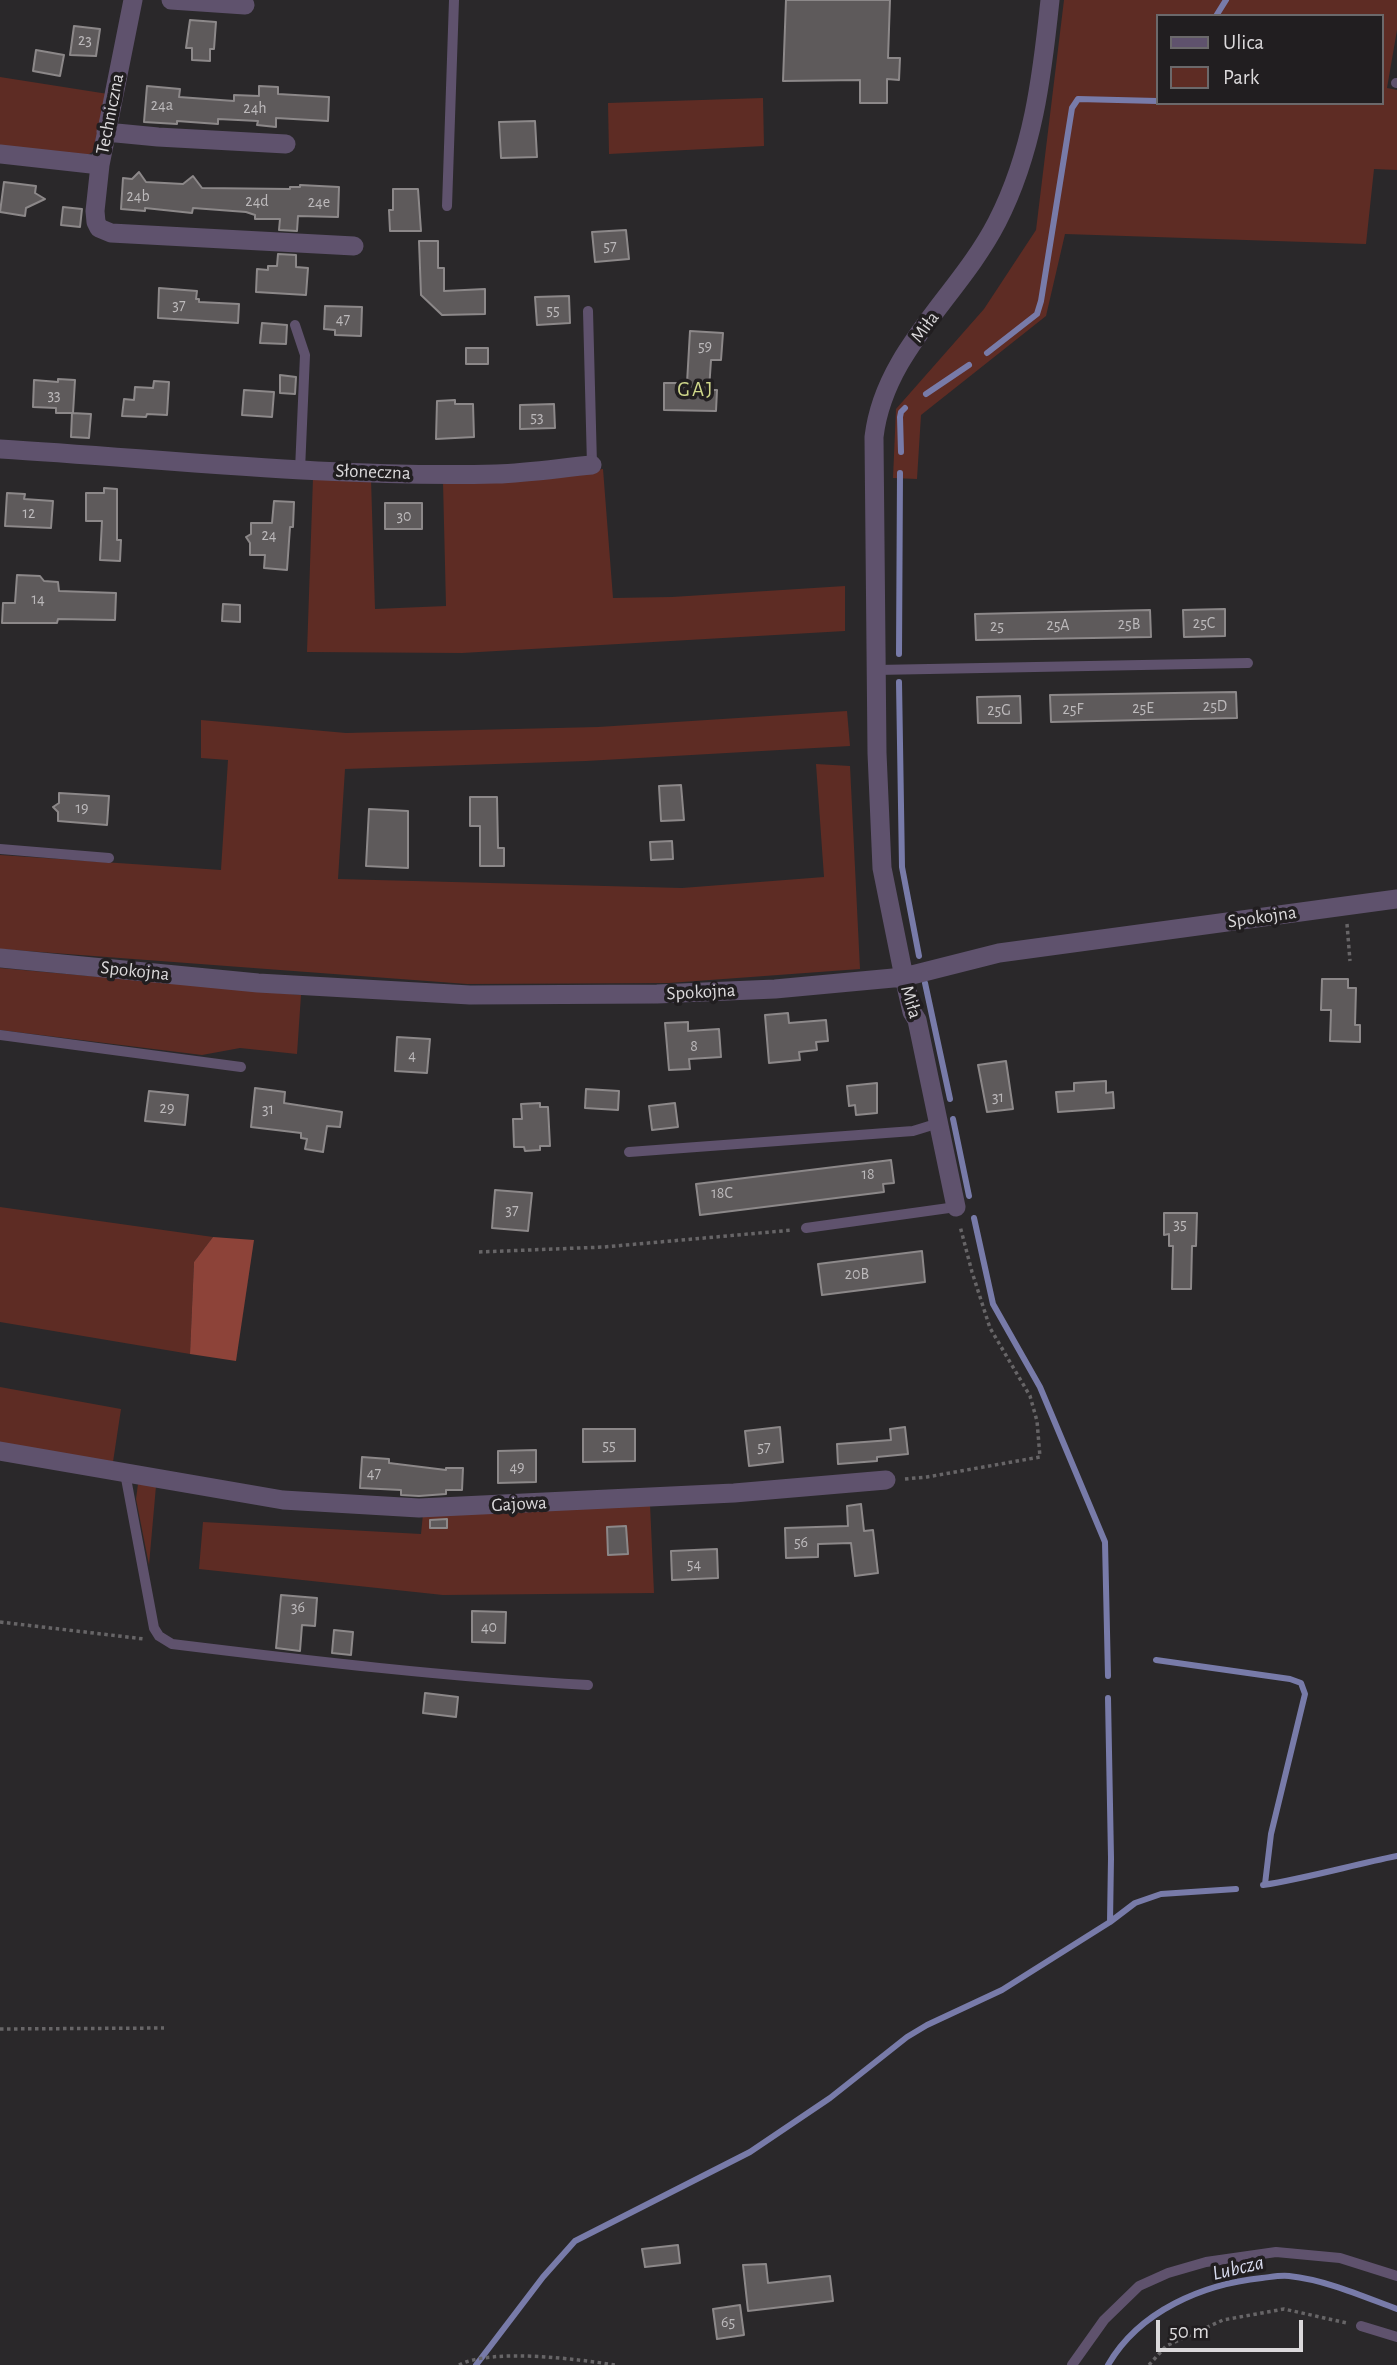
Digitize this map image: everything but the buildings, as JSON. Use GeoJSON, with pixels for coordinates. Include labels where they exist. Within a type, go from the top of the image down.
{"type":"FeatureCollection","features":[{"type":"Feature","properties":{"kind":"street","name":"Techniczna"},"geometry":{"type":"LineString","coordinates":[[133,0],[100,165],[94,211],[99,228],[111,233],[135,235],[354,246]]}},
{"type":"Feature","properties":{"kind":"street"},"geometry":{"type":"LineString","coordinates":[[171,0],[245,5]]}},
{"type":"Feature","properties":{"kind":"street","name":"Miła"},"geometry":{"type":"LineString","coordinates":[[956,1206],[882,868],[876,670],[874,483],[877,415],[886,387],[899,361],[970,267],[1010,193],[1029,142],[1038,100],[1050,0]]}},
{"type":"Feature","properties":{"kind":"street"},"geometry":{"type":"LineString","coordinates":[[106,132],[286,144]]}},
{"type":"Feature","properties":{"kind":"street"},"geometry":{"type":"LineString","coordinates":[[0,154],[100,165]]}},
{"type":"Feature","properties":{"kind":"street","name":"Słoneczna"},"geometry":{"type":"LineString","coordinates":[[0,449],[300,470],[498,474],[592,465]]}},
{"type":"Feature","properties":{"kind":"street","name":"Spokojna"},"geometry":{"type":"LineString","coordinates":[[0,958],[258,983],[470,995],[684,993],[775,989],[904,977],[999,953],[1397,899]]}},
{"type":"Feature","properties":{"kind":"street","name":"Gajowa"},"geometry":{"type":"LineString","coordinates":[[0,1451],[283,1500],[419,1508],[734,1493],[886,1480]]}},
{"type":"Feature","properties":{"kind":"lane"},"geometry":{"type":"LineString","coordinates":[[447,206],[453,0]]}},
{"type":"Feature","properties":{"kind":"lane","name":"Słoneczna"},"geometry":{"type":"LineString","coordinates":[[588,311],[592,465]]}},
{"type":"Feature","properties":{"kind":"lane"},"geometry":{"type":"LineString","coordinates":[[295,325],[305,355],[300,470]]}},
{"type":"Feature","properties":{"kind":"lane"},"geometry":{"type":"LineString","coordinates":[[876,670],[1248,663]]}},
{"type":"Feature","properties":{"kind":"lane"},"geometry":{"type":"LineString","coordinates":[[0,849],[109,858]]}},
{"type":"Feature","properties":{"kind":"lane"},"geometry":{"type":"LineString","coordinates":[[0,1035],[241,1068]]}},
{"type":"Feature","properties":{"kind":"lane"},"geometry":{"type":"LineString","coordinates":[[629,1152],[914,1131],[939,1123]]}},
{"type":"Feature","properties":{"kind":"lane"},"geometry":{"type":"LineString","coordinates":[[806,1228],[956,1206]]}},
{"type":"Feature","properties":{"kind":"lane"},"geometry":{"type":"LineString","coordinates":[[125,1473],[154,1628],[159,1636],[172,1644],[303,1661],[498,1680],[588,1685]]}},
{"type":"Feature","properties":{"kind":"lane"},"geometry":{"type":"LineString","coordinates":[[1072,2365],[1104,2320],[1139,2286],[1168,2273],[1206,2262],[1276,2252],[1339,2258],[1397,2276]]}},
{"type":"Feature","properties":{"kind":"lane"},"geometry":{"type":"LineString","coordinates":[[1361,2326],[1397,2337]]}},
{"type":"Feature","properties":{"kind":"path"},"geometry":{"type":"LineString","coordinates":[[1345,905],[1350,961]]}},
{"type":"Feature","properties":{"kind":"path"},"geometry":{"type":"LineString","coordinates":[[886,1480],[927,1477],[1040,1457],[1037,1421],[1030,1396],[990,1328],[972,1272],[956,1206]]}},
{"type":"Feature","properties":{"kind":"path"},"geometry":{"type":"LineString","coordinates":[[479,1252],[604,1247],[768,1234],[806,1228]]}},
{"type":"Feature","properties":{"kind":"path"},"geometry":{"type":"LineString","coordinates":[[0,1622],[144,1639],[159,1636]]}},
{"type":"Feature","properties":{"kind":"path"},"geometry":{"type":"LineString","coordinates":[[0,2029],[164,2028]]}},
{"type":"Feature","properties":{"kind":"path"},"geometry":{"type":"LineString","coordinates":[[1149,2365],[1166,2346],[1223,2320],[1284,2309],[1361,2326]]}},
{"type":"Feature","properties":{"kind":"path"},"geometry":{"type":"LineString","coordinates":[[459,2365],[472,2358],[522,2357],[615,2365]]}},
{"type":"Feature","properties":{"kind":"green space"},"geometry":{"type":"Polygon","coordinates":[[[1064,0],[1397,0],[1397,30],[1387,88],[1397,90],[1397,170],[1374,169],[1366,244],[1065,234],[1046,316],[921,415],[917,479],[893,478],[896,409],[984,309],[1036,230],[1064,0]]]}},
{"type":"Feature","properties":{"kind":"green space"},"geometry":{"type":"Polygon","coordinates":[[[0,77],[108,94],[99,148],[81,159],[0,149],[0,77]]]}},
{"type":"Feature","properties":{"kind":"green space"},"geometry":{"type":"Polygon","coordinates":[[[763,98],[764,146],[609,154],[608,103],[763,98]]]}},
{"type":"Feature","properties":{"kind":"green space"},"geometry":{"type":"Polygon","coordinates":[[[603,469],[613,598],[845,586],[845,631],[462,653],[307,652],[313,478],[371,479],[375,609],[446,606],[443,482],[496,483],[603,469]]]}},
{"type":"Feature","properties":{"kind":"green space"},"geometry":{"type":"Polygon","coordinates":[[[847,711],[850,746],[586,761],[345,769],[338,879],[682,888],[824,877],[816,764],[850,766],[860,969],[669,983],[467,984],[0,949],[0,855],[221,870],[228,760],[201,758],[201,720],[346,733],[598,727],[847,711]]]}},
{"type":"Feature","properties":{"kind":"green space"},"geometry":{"type":"Polygon","coordinates":[[[0,968],[301,995],[297,1054],[240,1048],[202,1055],[0,1030],[0,968]]]}},
{"type":"Feature","properties":{"kind":"green space"},"geometry":{"type":"Polygon","coordinates":[[[0,1207],[213,1237],[194,1262],[190,1354],[0,1322],[0,1207]]]}},
{"type":"Feature","properties":{"kind":"green space"},"geometry":{"type":"Polygon","coordinates":[[[0,1387],[121,1409],[113,1462],[0,1443],[0,1387]]]}},
{"type":"Feature","properties":{"kind":"green space"},"geometry":{"type":"Polygon","coordinates":[[[138,1484],[156,1486],[149,1565],[136,1499],[138,1484]]]}},
{"type":"Feature","properties":{"kind":"green space"},"geometry":{"type":"Polygon","coordinates":[[[650,1504],[654,1593],[443,1595],[199,1569],[203,1522],[421,1534],[423,1514],[650,1504]]]}},
{"type":"Feature","properties":{"kind":"shaded area"},"geometry":{"type":"Polygon","coordinates":[[[213,1237],[254,1240],[236,1361],[190,1354],[194,1262],[213,1237]]]}},
{"type":"Feature","properties":{"kind":"waterway"},"geometry":{"type":"LineString","coordinates":[[1217,14],[1226,0]]}},
{"type":"Feature","properties":{"kind":"waterway"},"geometry":{"type":"LineString","coordinates":[[987,353],[1037,314],[1072,108],[1078,99],[1156,101]]}},
{"type":"Feature","properties":{"kind":"waterway"},"geometry":{"type":"LineString","coordinates":[[926,394],[969,365]]}},
{"type":"Feature","properties":{"kind":"waterway"},"geometry":{"type":"LineString","coordinates":[[901,452],[900,417],[905,408]]}},
{"type":"Feature","properties":{"kind":"waterway"},"geometry":{"type":"LineString","coordinates":[[899,654],[900,473]]}},
{"type":"Feature","properties":{"kind":"waterway"},"geometry":{"type":"LineString","coordinates":[[899,682],[902,867],[919,956]]}},
{"type":"Feature","properties":{"kind":"waterway"},"geometry":{"type":"LineString","coordinates":[[925,983],[950,1099]]}},
{"type":"Feature","properties":{"kind":"waterway"},"geometry":{"type":"LineString","coordinates":[[953,1119],[969,1196]]}},
{"type":"Feature","properties":{"kind":"waterway"},"geometry":{"type":"LineString","coordinates":[[974,1218],[993,1304],[1040,1387],[1105,1542],[1108,1676]]}},
{"type":"Feature","properties":{"kind":"waterway"},"geometry":{"type":"LineString","coordinates":[[1156,1660],[1290,1679],[1301,1683],[1305,1694],[1271,1834],[1265,1884]]}},
{"type":"Feature","properties":{"kind":"waterway"},"geometry":{"type":"LineString","coordinates":[[476,2365],[543,2277],[575,2241],[750,2152],[830,2098],[907,2037],[1002,1990],[1110,1922],[1108,1698]]}},
{"type":"Feature","properties":{"kind":"waterway"},"geometry":{"type":"LineString","coordinates":[[1263,1885],[1397,1856]]}},
{"type":"Feature","properties":{"kind":"waterway"},"geometry":{"type":"LineString","coordinates":[[1110,1922],[1135,1903],[1161,1894],[1236,1889]]}},
{"type":"Feature","properties":{"kind":"waterway","name":"Lubcza"},"geometry":{"type":"LineString","coordinates":[[1108,2365],[1121,2346],[1155,2315],[1196,2294],[1240,2281],[1282,2276],[1303,2278],[1344,2289],[1397,2309]]}},
{"type":"Feature","properties":{"kind":"district","name":"GAJ"},"geometry":{"type":"Point","coordinates":[696,390]}}]}
